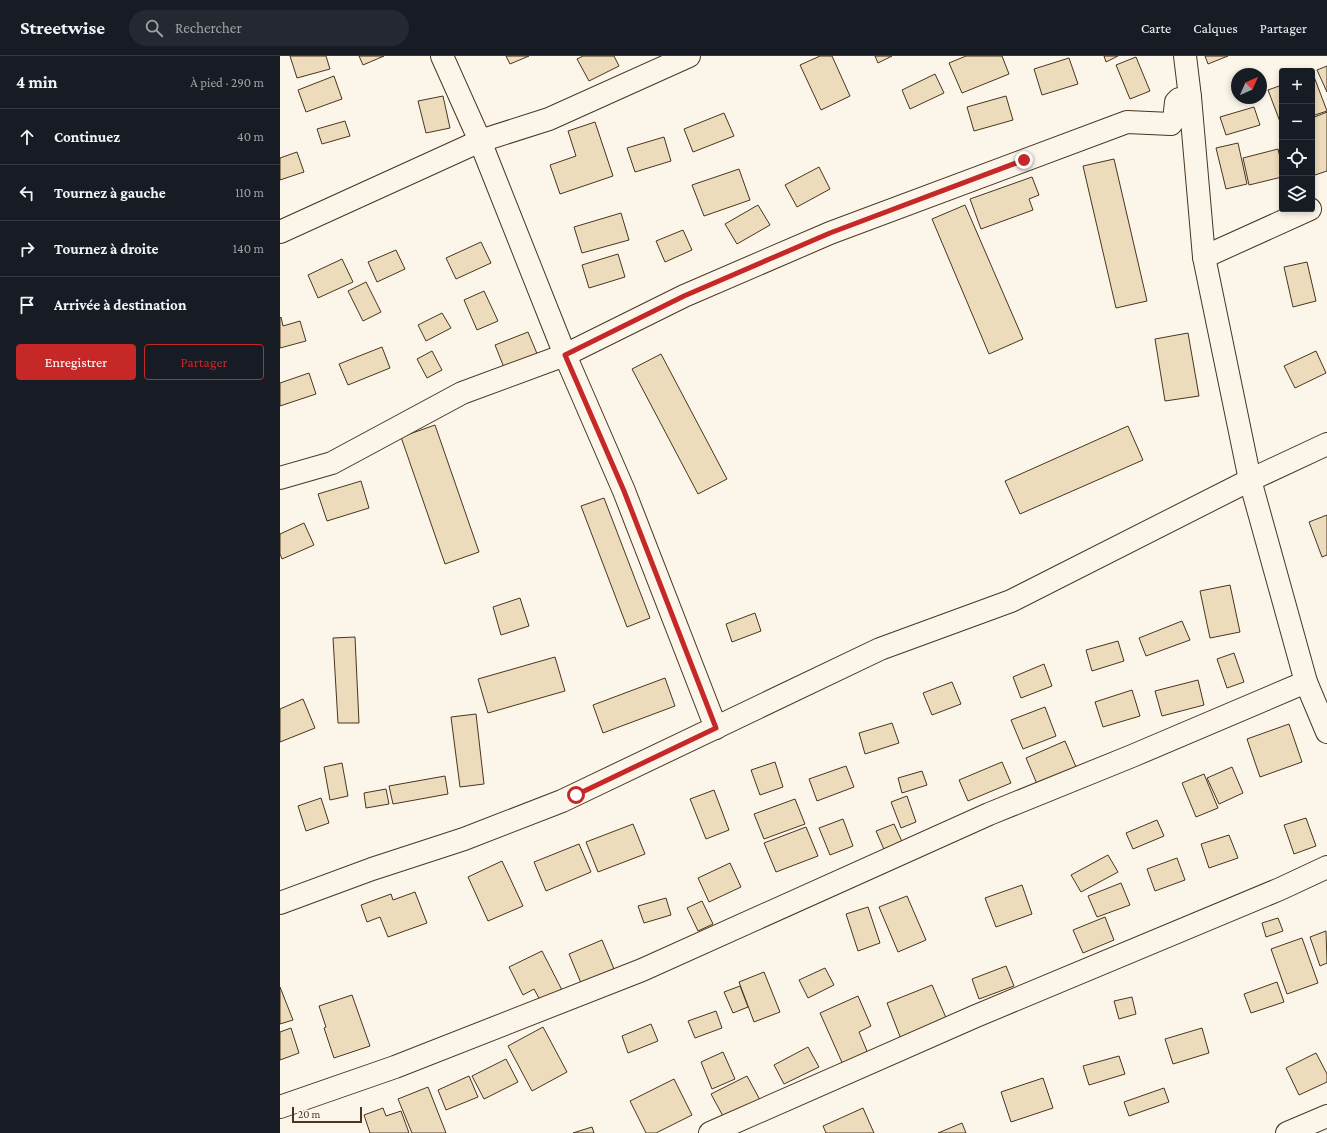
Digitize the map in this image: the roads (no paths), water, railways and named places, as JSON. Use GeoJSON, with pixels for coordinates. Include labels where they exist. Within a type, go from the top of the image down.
{"type":"FeatureCollection","features":[{"type":"Feature","properties":{"kind":"street"},"geometry":{"type":"LineString","coordinates":[[442,56],[480,141],[565,355],[624,491],[716,728]]}},
{"type":"Feature","properties":{"kind":"street"},"geometry":{"type":"LineString","coordinates":[[280,232],[480,141],[549,119],[689,56]]}},
{"type":"Feature","properties":{"kind":"street"},"geometry":{"type":"LineString","coordinates":[[1185,56],[1204,257],[1250,480],[1306,682],[1327,732]]}},
{"type":"Feature","properties":{"kind":"street"},"geometry":{"type":"LineString","coordinates":[[280,478],[332,463],[462,393],[565,355],[684,296],[830,233],[1127,122],[1171,124],[1174,120],[1176,102],[1179,99],[1190,97]]}},
{"type":"Feature","properties":{"kind":"street"},"geometry":{"type":"LineString","coordinates":[[1315,206],[1327,201]]}},
{"type":"Feature","properties":{"kind":"street"},"geometry":{"type":"LineString","coordinates":[[1204,257],[1302,212]]}},
{"type":"Feature","properties":{"kind":"street"},"geometry":{"type":"LineString","coordinates":[[280,903],[372,869],[464,839],[562,801],[880,649],[1011,601],[1250,480],[1327,444]]}},
{"type":"Feature","properties":{"kind":"street"},"geometry":{"type":"LineString","coordinates":[[280,1107],[395,1067],[642,970],[989,814],[1132,756],[1306,682]]}},
{"type":"Feature","properties":{"kind":"street"},"geometry":{"type":"LineString","coordinates":[[710,1133],[976,1016],[1280,889],[1327,867]]}},
{"type":"Feature","properties":{"kind":"street"},"geometry":{"type":"LineString","coordinates":[[1287,1133],[1327,1116]]}}]}
